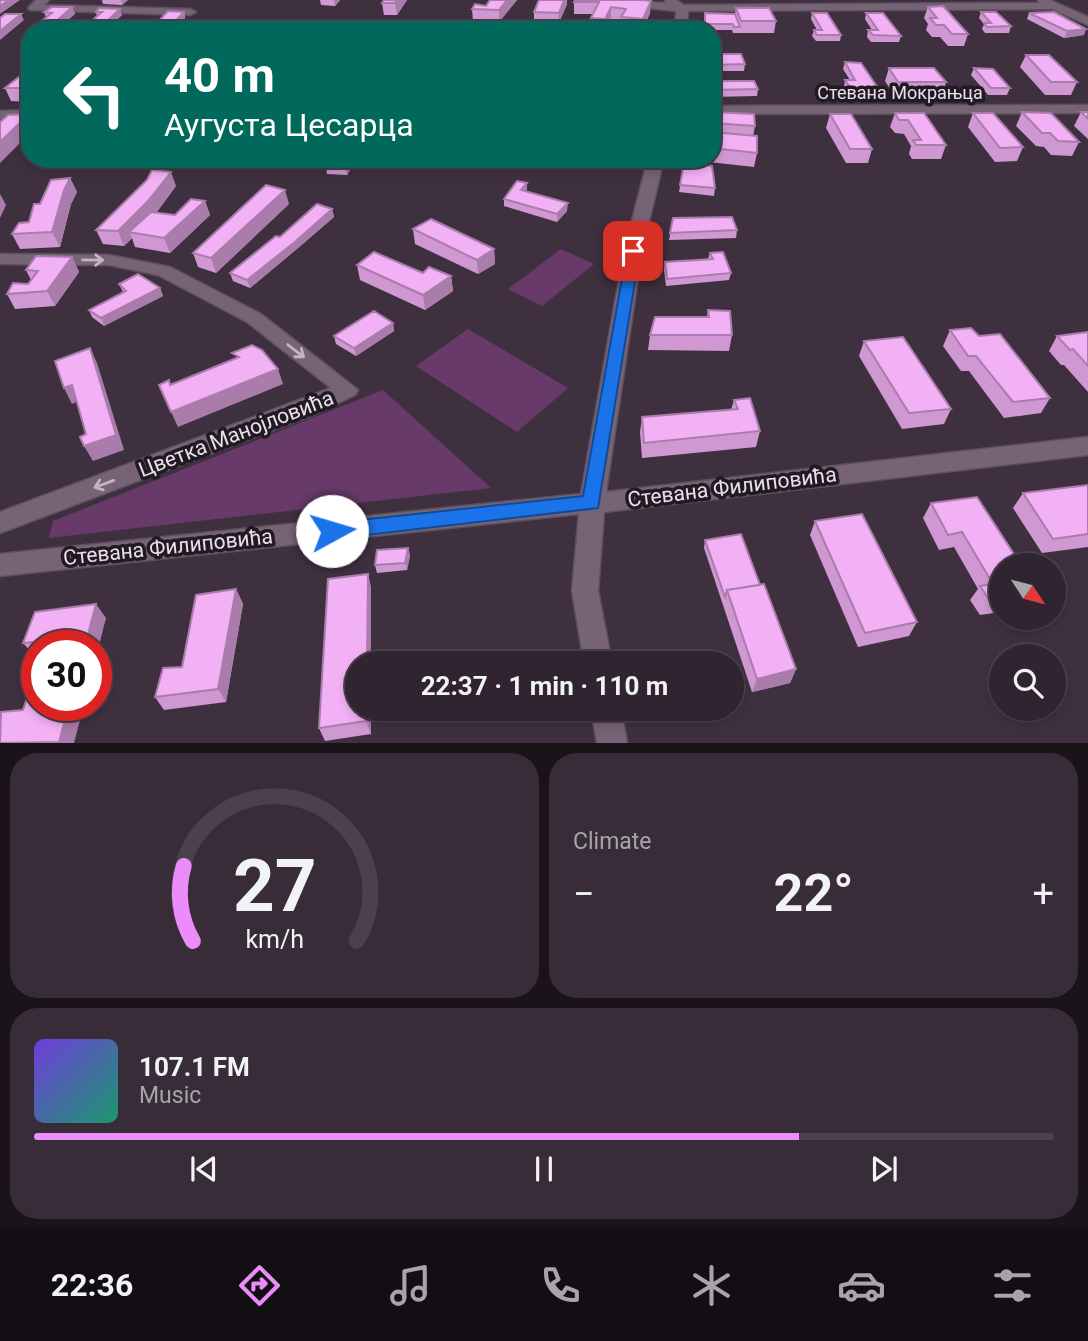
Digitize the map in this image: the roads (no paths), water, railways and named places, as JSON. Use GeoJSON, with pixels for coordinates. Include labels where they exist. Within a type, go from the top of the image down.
{"type":"FeatureCollection","features":[{"type":"Feature","properties":{"kind":"street"},"geometry":{"type":"LineString","coordinates":[[43,0],[34,8],[190,12]]}},
{"type":"Feature","properties":{"kind":"street"},"geometry":{"type":"LineString","coordinates":[[603,0],[682,8],[1056,6]]}},
{"type":"Feature","properties":{"kind":"street"},"geometry":{"type":"LineString","coordinates":[[668,0],[682,8]]}},
{"type":"Feature","properties":{"kind":"street"},"geometry":{"type":"LineString","coordinates":[[1042,0],[1088,21]]}},
{"type":"Feature","properties":{"kind":"street"},"geometry":{"type":"LineString","coordinates":[[681,21],[682,8]]}},
{"type":"Feature","properties":{"kind":"street","name":"Стевана Мокрањца"},"geometry":{"type":"LineString","coordinates":[[721,110],[1088,109]]}},
{"type":"Feature","properties":{"kind":"street"},"geometry":{"type":"LineString","coordinates":[[0,115],[21,114]]}},
{"type":"Feature","properties":{"kind":"street"},"geometry":{"type":"LineString","coordinates":[[596,651],[585,591],[592,503],[633,251],[654,168]]}},
{"type":"Feature","properties":{"kind":"street","name":"Цветка Манојловића"},"geometry":{"type":"LineString","coordinates":[[0,260],[109,260],[164,271],[254,318],[347,390],[305,409],[0,523]]}},
{"type":"Feature","properties":{"kind":"street","name":"Стевана Филиповића"},"geometry":{"type":"LineString","coordinates":[[0,565],[592,503],[1088,446]]}},
{"type":"Feature","properties":{"kind":"street"},"geometry":{"type":"LineString","coordinates":[[608,721],[612,743]]}}]}
